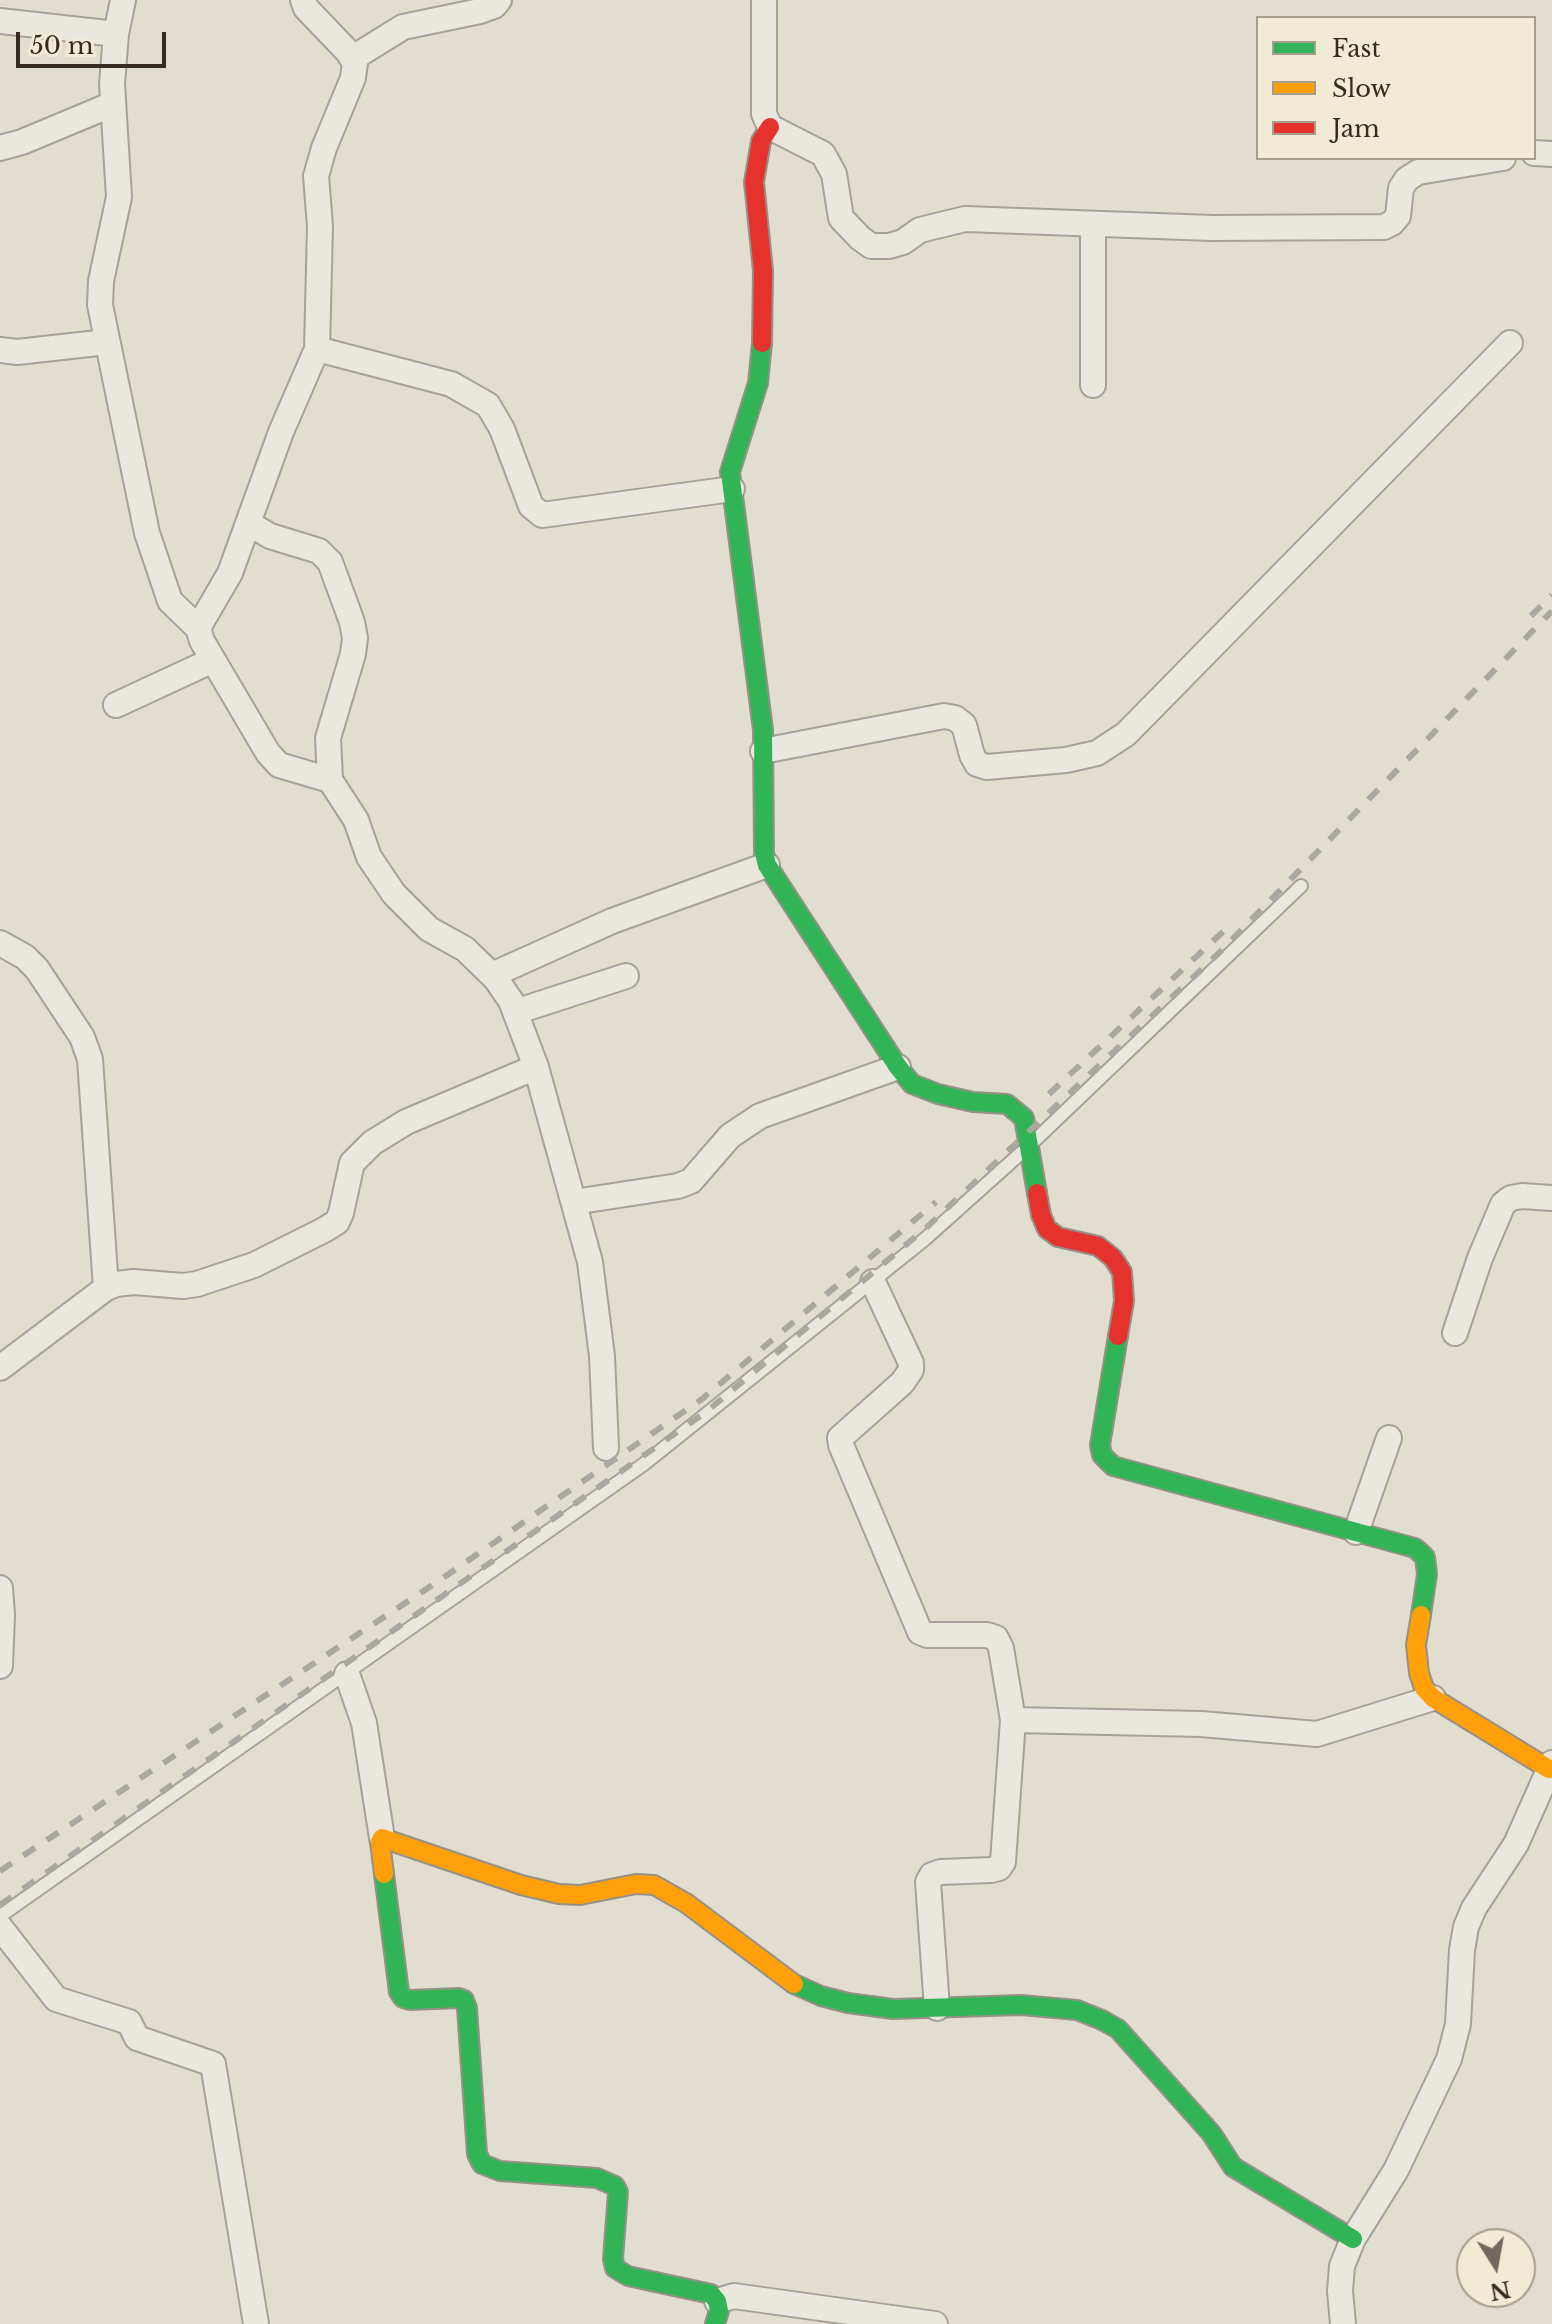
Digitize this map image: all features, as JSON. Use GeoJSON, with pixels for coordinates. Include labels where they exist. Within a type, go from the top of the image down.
{"type":"FeatureCollection","features":[{"type":"Feature","properties":{"kind":"street"},"geometry":{"type":"LineString","coordinates":[[123,0],[116,34],[112,84],[119,197],[101,281],[100,305],[147,533],[163,585],[179,612],[198,628],[213,660],[268,753],[279,765],[330,780]]}},
{"type":"Feature","properties":{"kind":"street"},"geometry":{"type":"LineString","coordinates":[[198,628],[230,573],[281,432],[317,349],[320,226],[316,176],[355,67],[353,58],[306,8],[303,0]]}},
{"type":"Feature","properties":{"kind":"street"},"geometry":{"type":"LineString","coordinates":[[353,58],[403,27],[480,11],[494,6],[499,0]]}},
{"type":"Feature","properties":{"kind":"street"},"geometry":{"type":"LineString","coordinates":[[764,0],[764,114],[770,127],[823,154],[834,174],[841,218],[871,246],[903,242],[920,230],[965,219],[1212,228],[1384,227],[1398,216],[1401,188],[1407,179],[1418,172],[1491,160]]}},
{"type":"Feature","properties":{"kind":"street"},"geometry":{"type":"LineString","coordinates":[[0,21],[116,34]]}},
{"type":"Feature","properties":{"kind":"street"},"geometry":{"type":"LineString","coordinates":[[0,148],[113,104]]}},
{"type":"Feature","properties":{"kind":"street"},"geometry":{"type":"LineString","coordinates":[[770,127],[761,141],[754,182],[763,271],[762,361],[730,472],[763,730],[764,853],[767,865],[912,1084],[973,1102],[1007,1104],[1024,1118],[1041,1215],[1047,1229],[1058,1237],[1098,1246],[1113,1258],[1122,1272],[1124,1301],[1100,1445],[1102,1455],[1113,1466],[1415,1548],[1425,1557],[1427,1574],[1416,1645],[1424,1688],[1433,1698],[1551,1766],[1516,1844],[1474,1908],[1466,1927],[1458,2024],[1449,2059],[1396,2170],[1353,2239],[1342,2266],[1340,2291],[1343,2324]]}},
{"type":"Feature","properties":{"kind":"street"},"geometry":{"type":"LineString","coordinates":[[1093,224],[1093,385]]}},
{"type":"Feature","properties":{"kind":"street"},"geometry":{"type":"LineString","coordinates":[[0,350],[17,352],[107,342]]}},
{"type":"Feature","properties":{"kind":"street"},"geometry":{"type":"LineString","coordinates":[[763,751],[944,716],[955,718],[964,725],[972,755],[977,764],[987,767],[1066,760],[1097,753],[1126,734],[1510,343]]}},
{"type":"Feature","properties":{"kind":"street"},"geometry":{"type":"LineString","coordinates":[[317,349],[451,384],[488,405],[502,429],[531,506],[542,515],[732,489]]}},
{"type":"Feature","properties":{"kind":"street"},"geometry":{"type":"LineString","coordinates":[[248,523],[270,536],[319,551],[330,562],[352,622],[355,638],[353,654],[328,738],[330,780],[356,820],[369,857],[394,894],[429,929],[465,949],[492,975],[511,1001],[536,1067],[590,1262],[602,1356],[606,1448]]}},
{"type":"Feature","properties":{"kind":"street"},"geometry":{"type":"LineString","coordinates":[[116,705],[213,660]]}},
{"type":"Feature","properties":{"kind":"street"},"geometry":{"type":"LineString","coordinates":[[492,975],[612,921],[767,865]]}},
{"type":"Feature","properties":{"kind":"street"},"geometry":{"type":"LineString","coordinates":[[0,943],[25,957],[37,969],[82,1037],[90,1059],[106,1288]]}},
{"type":"Feature","properties":{"kind":"street"},"geometry":{"type":"LineString","coordinates":[[515,1012],[626,976]]}},
{"type":"Feature","properties":{"kind":"street"},"geometry":{"type":"LineString","coordinates":[[0,1368],[106,1288],[134,1282],[183,1286],[197,1284],[254,1265],[324,1230],[337,1222],[341,1213],[352,1163],[372,1143],[406,1122],[536,1067]]}},
{"type":"Feature","properties":{"kind":"street"},"geometry":{"type":"LineString","coordinates":[[574,1202],[678,1186],[691,1181],[730,1136],[760,1116],[898,1067]]}},
{"type":"Feature","properties":{"kind":"street"},"geometry":{"type":"LineString","coordinates":[[1455,1333],[1480,1258],[1503,1204],[1511,1198],[1522,1196],[1552,1198]]}},
{"type":"Feature","properties":{"kind":"street"},"geometry":{"type":"LineString","coordinates":[[873,1282],[911,1363],[911,1370],[902,1383],[840,1438],[841,1445],[920,1632],[927,1635],[987,1635],[996,1638],[1001,1648],[1013,1720],[1003,1862],[999,1868],[991,1870],[941,1872],[932,1875],[928,1882],[937,2008]]}},
{"type":"Feature","properties":{"kind":"street"},"geometry":{"type":"LineString","coordinates":[[1356,1532],[1389,1438]]}},
{"type":"Feature","properties":{"kind":"street"},"geometry":{"type":"LineString","coordinates":[[0,1588],[0,1666]]}},
{"type":"Feature","properties":{"kind":"street"},"geometry":{"type":"LineString","coordinates":[[347,1674],[364,1723],[382,1838],[380,1842],[399,1992],[410,2000],[464,2000],[477,2154],[482,2164],[500,2171],[597,2178],[608,2182],[618,2192],[613,2259],[618,2272],[711,2294],[716,2312],[734,2296],[935,2324]]}},
{"type":"Feature","properties":{"kind":"street"},"geometry":{"type":"LineString","coordinates":[[1013,1720],[1201,1724],[1317,1734],[1433,1698]]}},
{"type":"Feature","properties":{"kind":"street"},"geometry":{"type":"LineString","coordinates":[[382,1838],[521,1885],[559,1894],[580,1895],[636,1884],[654,1885],[686,1903],[787,1981],[821,1996],[866,2007],[1021,2005],[1077,2010],[1102,2020],[1118,2029],[1211,2133],[1233,2167],[1353,2239]]}},
{"type":"Feature","properties":{"kind":"street"},"geometry":{"type":"LineString","coordinates":[[0,1927],[56,1999],[129,2022],[137,2038],[213,2064],[256,2324]]}},
{"type":"Feature","properties":{"kind":"lane"},"geometry":{"type":"LineString","coordinates":[[0,1916],[644,1464],[925,1239],[1030,1145],[1301,886]]}},
{"type":"Feature","properties":{"kind":"railway"},"geometry":{"type":"LineString","coordinates":[[1531,616],[1552,595]]}},
{"type":"Feature","properties":{"kind":"railway"},"geometry":{"type":"LineString","coordinates":[[0,1905],[706,1412],[926,1228],[1219,953],[1552,611]]}},
{"type":"Feature","properties":{"kind":"railway"},"geometry":{"type":"LineString","coordinates":[[1049,1094],[1227,928]]}},
{"type":"Feature","properties":{"kind":"railway"},"geometry":{"type":"LineString","coordinates":[[0,1871],[440,1580],[702,1399],[936,1202]]}},
{"type":"Feature","properties":{"kind":"traffic: fast"},"geometry":{"type":"LineString","coordinates":[[762,343],[758,383],[730,472],[763,730],[764,853],[767,865],[912,1084],[973,1102],[1007,1104],[1024,1118],[1037,1193]]}},
{"type":"Feature","properties":{"kind":"traffic: fast"},"geometry":{"type":"LineString","coordinates":[[1118,1336],[1100,1445],[1102,1455],[1113,1466],[1415,1548],[1425,1557],[1427,1574],[1421,1615]]}},
{"type":"Feature","properties":{"kind":"traffic: fast"},"geometry":{"type":"LineString","coordinates":[[384,1874],[399,1992],[403,1998],[410,2000],[459,1998],[464,2000],[467,2008],[477,2154],[482,2164],[500,2171],[597,2178],[615,2186],[618,2192],[615,2268],[628,2276],[711,2294],[717,2301],[719,2311],[715,2324]]}},
{"type":"Feature","properties":{"kind":"traffic: fast"},"geometry":{"type":"LineString","coordinates":[[794,1984],[848,2003],[893,2009],[1021,2005],[1077,2010],[1102,2020],[1118,2029],[1211,2133],[1233,2167],[1353,2239]]}},
{"type":"Feature","properties":{"kind":"traffic: slow"},"geometry":{"type":"LineString","coordinates":[[1421,1615],[1416,1645],[1424,1688],[1433,1698],[1549,1769]]}},
{"type":"Feature","properties":{"kind":"traffic: slow"},"geometry":{"type":"LineString","coordinates":[[384,1874],[382,1838],[521,1885],[559,1894],[580,1895],[636,1884],[654,1885],[686,1903],[794,1984]]}},
{"type":"Feature","properties":{"kind":"traffic: jam"},"geometry":{"type":"LineString","coordinates":[[762,343],[763,271],[754,182],[761,141],[770,127]]}},
{"type":"Feature","properties":{"kind":"traffic: jam"},"geometry":{"type":"LineString","coordinates":[[1037,1193],[1047,1229],[1058,1237],[1098,1246],[1113,1258],[1122,1272],[1124,1301],[1118,1336]]}}]}
